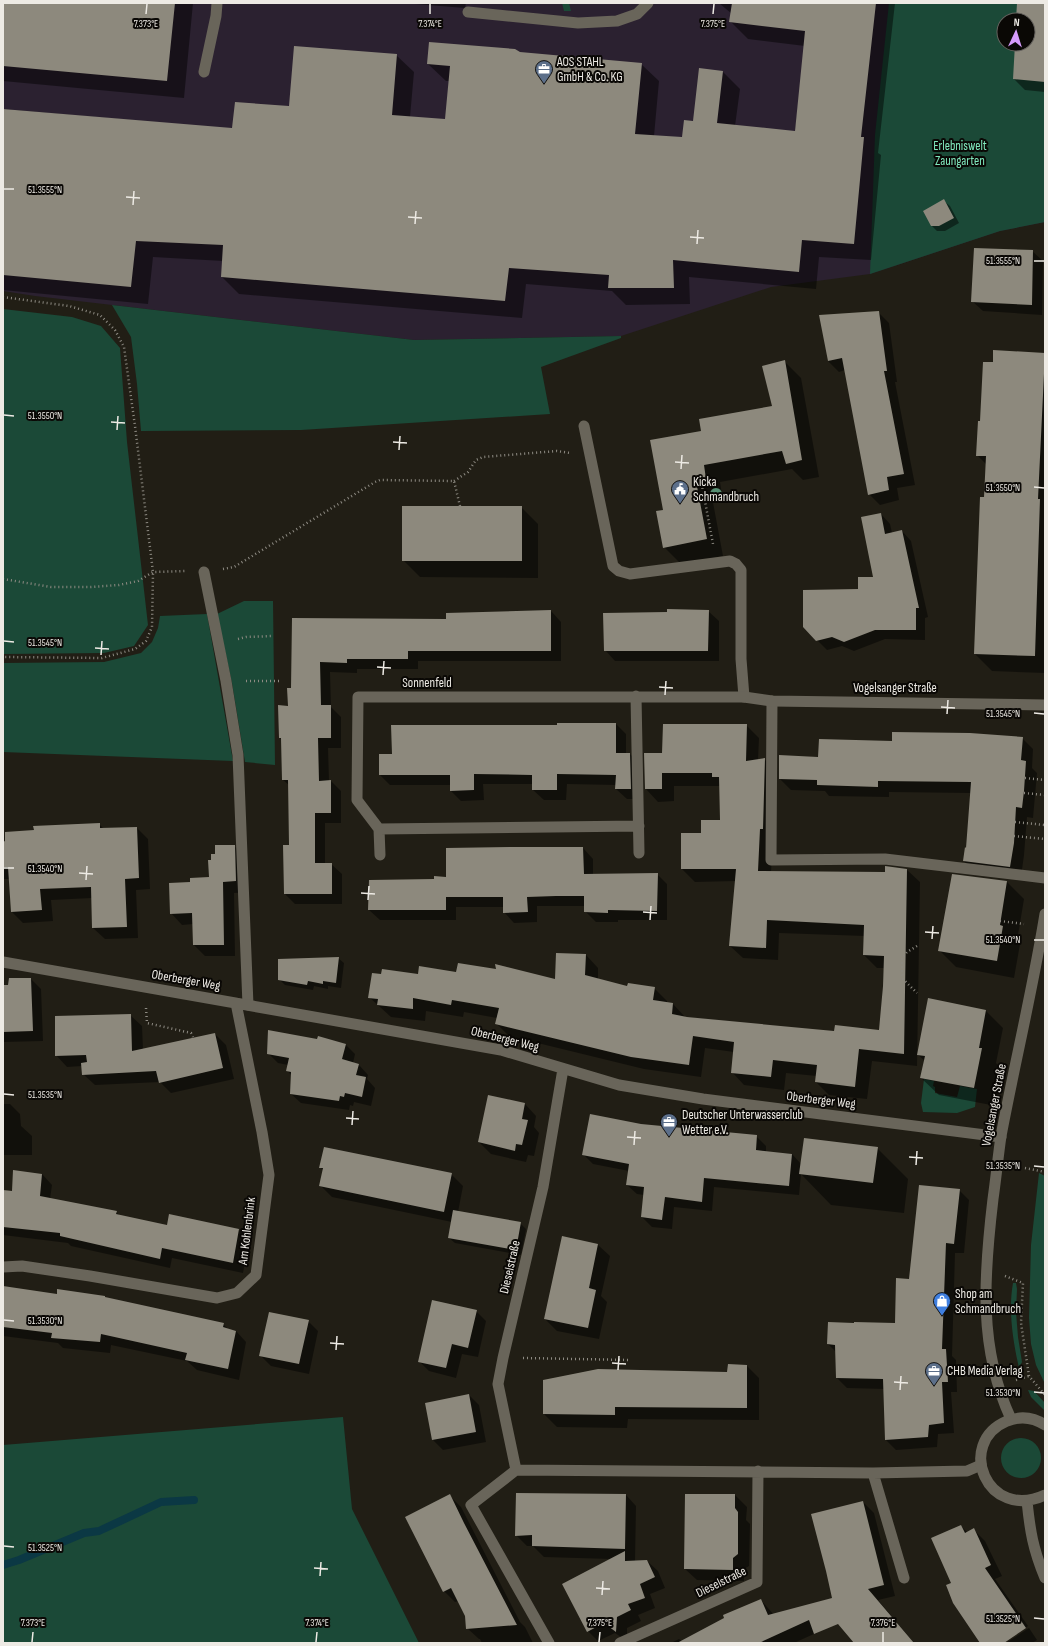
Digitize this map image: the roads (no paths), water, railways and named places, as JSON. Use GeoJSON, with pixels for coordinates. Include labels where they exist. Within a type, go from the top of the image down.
{"type":"FeatureCollection","features":[{"type":"Feature","properties":{"kind":"street"},"geometry":{"type":"LineString","coordinates":[[204,72],[216,16],[217,3]]}},
{"type":"Feature","properties":{"kind":"street"},"geometry":{"type":"LineString","coordinates":[[468,12],[578,22],[617,21],[637,14],[648,3]]}},
{"type":"Feature","properties":{"kind":"street"},"geometry":{"type":"LineString","coordinates":[[584,426],[613,566],[619,571],[630,574],[730,561],[736,564],[740,570],[741,659],[744,697]]}},
{"type":"Feature","properties":{"kind":"street"},"geometry":{"type":"LineString","coordinates":[[204,572],[226,681],[238,755],[248,1005]]}},
{"type":"Feature","properties":{"kind":"street"},"geometry":{"type":"LineString","coordinates":[[636,696],[639,853]]}},
{"type":"Feature","properties":{"kind":"street","name":"Sonnenfeld"},"geometry":{"type":"LineString","coordinates":[[379,829],[357,800],[358,697],[744,697]]}},
{"type":"Feature","properties":{"kind":"street","name":"Vogelsanger Straße"},"geometry":{"type":"LineString","coordinates":[[744,697],[772,701],[1045,705]]}},
{"type":"Feature","properties":{"kind":"street"},"geometry":{"type":"LineString","coordinates":[[772,701],[771,860],[886,859],[1045,878]]}},
{"type":"Feature","properties":{"kind":"street"},"geometry":{"type":"LineString","coordinates":[[380,855],[379,829],[639,826]]}},
{"type":"Feature","properties":{"kind":"street","name":"Vogelsanger Straße"},"geometry":{"type":"LineString","coordinates":[[1011,1419],[1005,1405],[991,1359],[985,1301],[985,1270],[1001,1137],[1045,914]]}},
{"type":"Feature","properties":{"kind":"street","name":"Oberberger Weg"},"geometry":{"type":"LineString","coordinates":[[3,962],[501,1050],[619,1085],[703,1099],[1001,1137]]}},
{"type":"Feature","properties":{"kind":"street","name":"Am Kohlenbrink"},"geometry":{"type":"LineString","coordinates":[[3,1267],[22,1266],[45,1269],[218,1298],[237,1294],[256,1275],[269,1175],[262,1132],[236,1003]]}},
{"type":"Feature","properties":{"kind":"street","name":"Dieselstraße"},"geometry":{"type":"LineString","coordinates":[[516,1470],[498,1384],[544,1187],[563,1069]]}},
{"type":"Feature","properties":{"kind":"street"},"geometry":{"type":"LineString","coordinates":[[1045,1425],[1039,1421],[1025,1417],[1011,1419],[1002,1423],[989,1434],[981,1453],[981,1465],[984,1477],[993,1489],[1003,1496],[1014,1500],[1027,1501],[1045,1494]]}},
{"type":"Feature","properties":{"kind":"street"},"geometry":{"type":"LineString","coordinates":[[549,1643],[471,1505],[516,1470],[873,1473],[966,1471],[981,1465]]}},
{"type":"Feature","properties":{"kind":"street","name":"Dieselstraße"},"geometry":{"type":"LineString","coordinates":[[620,1643],[757,1582],[758,1471]]}},
{"type":"Feature","properties":{"kind":"street"},"geometry":{"type":"LineString","coordinates":[[873,1473],[904,1578]]}},
{"type":"Feature","properties":{"kind":"street"},"geometry":{"type":"LineString","coordinates":[[1027,1501],[1030,1534],[1045,1578]]}},
{"type":"Feature","properties":{"kind":"waterway"},"geometry":{"type":"LineString","coordinates":[[3,1565],[19,1560],[84,1533],[99,1531],[161,1502],[194,1500]]}},
{"type":"Feature","properties":{"kind":"place","name":"AOS STAHL GmbH & Co. KG"},"geometry":{"type":"Point","coordinates":[544,84]}},
{"type":"Feature","properties":{"kind":"place","name":"Kicka Schmandbruch"},"geometry":{"type":"Point","coordinates":[680,504]}},
{"type":"Feature","properties":{"kind":"place","name":"Deutscher Unterwasserclub Wetter e.V."},"geometry":{"type":"Point","coordinates":[669,1137]}},
{"type":"Feature","properties":{"kind":"place","name":"Shop am Schmandbruch"},"geometry":{"type":"Point","coordinates":[942,1316]}},
{"type":"Feature","properties":{"kind":"place","name":"CHB Media Verlag"},"geometry":{"type":"Point","coordinates":[934,1386]}},
{"type":"Feature","properties":{"kind":"park label","name":"Erlebniswelt Zaungarten"},"geometry":{"type":"Point","coordinates":[960,154]}}]}
